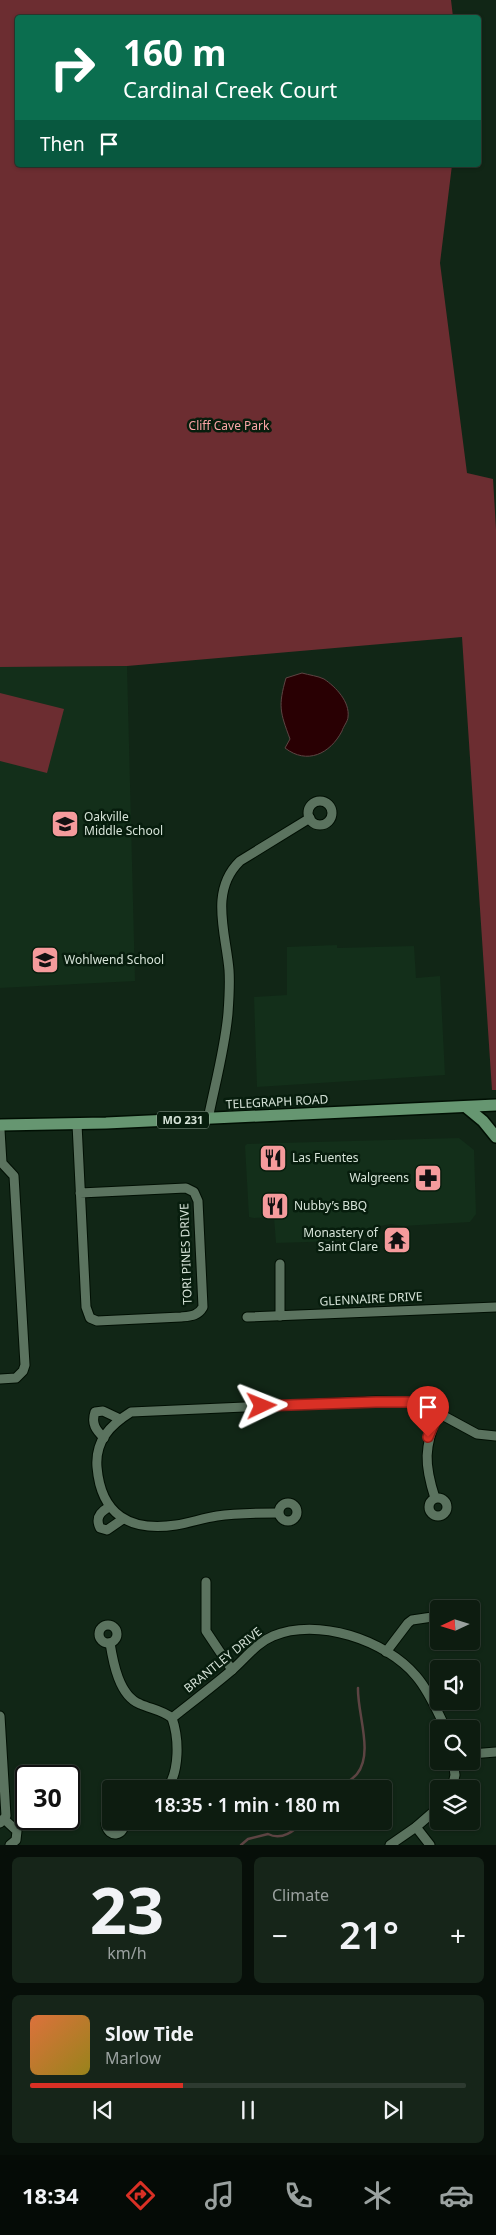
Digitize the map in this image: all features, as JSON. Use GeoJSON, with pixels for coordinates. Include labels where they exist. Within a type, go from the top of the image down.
{"type":"FeatureCollection","features":[{"type":"Feature","properties":{"kind":"main road","name":"TELEGRAPH ROAD"},"geometry":{"type":"LineString","coordinates":[[0,1125],[77,1124],[496,1105]]}},
{"type":"Feature","properties":{"kind":"main road"},"geometry":{"type":"LineString","coordinates":[[466,1106],[483,1121],[496,1138]]}},
{"type":"Feature","properties":{"kind":"street"},"geometry":{"type":"LineString","coordinates":[[208,1118],[228,1013],[229,970],[223,934],[221,902],[224,884],[231,870],[240,861],[310,818]]}},
{"type":"Feature","properties":{"kind":"street","name":"TORI PINES DRIVE"},"geometry":{"type":"LineString","coordinates":[[77,1124],[80,1193],[86,1307],[90,1318],[97,1321],[194,1316],[200,1313],[203,1307],[199,1210],[198,1200],[194,1192],[186,1188],[80,1193]]}},
{"type":"Feature","properties":{"kind":"street"},"geometry":{"type":"LineString","coordinates":[[0,1130],[2,1163],[14,1176],[25,1365],[16,1378],[0,1379]]}},
{"type":"Feature","properties":{"kind":"street"},"geometry":{"type":"LineString","coordinates":[[280,1264],[280,1316]]}},
{"type":"Feature","properties":{"kind":"street","name":"GLENNAIRE DRIVE"},"geometry":{"type":"LineString","coordinates":[[247,1317],[496,1307]]}},
{"type":"Feature","properties":{"kind":"street"},"geometry":{"type":"LineString","coordinates":[[278,1513],[238,1514],[155,1527],[136,1524],[123,1519],[109,1507],[102,1495],[98,1479],[98,1455],[104,1438],[112,1424],[131,1412],[376,1402],[418,1402],[477,1434],[496,1436]]}},
{"type":"Feature","properties":{"kind":"street"},"geometry":{"type":"LineString","coordinates":[[104,1438],[96,1430],[93,1422],[95,1412],[103,1411],[120,1419]]}},
{"type":"Feature","properties":{"kind":"street"},"geometry":{"type":"LineString","coordinates":[[435,1498],[428,1472],[428,1437],[438,1414]]}},
{"type":"Feature","properties":{"kind":"street"},"geometry":{"type":"LineString","coordinates":[[109,1507],[100,1513],[98,1519],[100,1528],[107,1530],[123,1519]]}},
{"type":"Feature","properties":{"kind":"street"},"geometry":{"type":"LineString","coordinates":[[206,1582],[206,1631],[232,1670]]}},
{"type":"Feature","properties":{"kind":"street"},"geometry":{"type":"LineString","coordinates":[[386,1652],[408,1623],[412,1620],[430,1617]]}},
{"type":"Feature","properties":{"kind":"street","name":"BRANTLEY DRIVE"},"geometry":{"type":"LineString","coordinates":[[172,1718],[232,1670],[261,1643],[272,1636],[313,1629],[348,1634],[399,1660],[415,1675],[441,1720]]}},
{"type":"Feature","properties":{"kind":"street"},"geometry":{"type":"LineString","coordinates":[[110,1644],[114,1664],[126,1692],[137,1704],[164,1712],[172,1718],[176,1730],[176,1754],[171,1780]]}},
{"type":"Feature","properties":{"kind":"street"},"geometry":{"type":"LineString","coordinates":[[0,1716],[6,1816],[2,1821],[17,1831],[16,1840],[10,1845],[0,1844]]}},
{"type":"Feature","properties":{"kind":"street"},"geometry":{"type":"LineString","coordinates":[[480,1753],[496,1752]]}},
{"type":"Feature","properties":{"kind":"street"},"geometry":{"type":"LineString","coordinates":[[390,1845],[416,1827],[430,1814]]}},
{"type":"Feature","properties":{"kind":"street"},"geometry":{"type":"LineString","coordinates":[[416,1827],[430,1845]]}},
{"type":"Feature","properties":{"kind":"street"},"geometry":{"type":"LineString","coordinates":[[108,1830],[110,1833],[121,1832],[122,1830]]}},
{"type":"Feature","properties":{"kind":"shaded area","name":"Oakville Middle School"},"geometry":{"type":"Polygon","coordinates":[[[127,666],[135,981],[0,988],[0,667],[127,666]]]}},
{"type":"Feature","properties":{"kind":"shaded area"},"geometry":{"type":"Polygon","coordinates":[[[302,673],[322,678],[329,682],[341,695],[348,711],[347,720],[337,739],[324,751],[310,756],[302,756],[285,748],[290,739],[281,709],[286,678],[302,673]]]}},
{"type":"Feature","properties":{"kind":"shaded area"},"geometry":{"type":"Polygon","coordinates":[[[337,945],[337,948],[414,946],[416,978],[440,976],[445,1075],[257,1087],[254,997],[287,995],[287,947],[337,945]]]}},
{"type":"Feature","properties":{"kind":"shaded area"},"geometry":{"type":"Polygon","coordinates":[[[459,1138],[474,1150],[476,1214],[470,1222],[403,1226],[391,1224],[343,1233],[339,1241],[276,1243],[274,1217],[249,1217],[245,1146],[247,1144],[459,1138]]]}},
{"type":"Feature","properties":{"kind":"green space","name":"Cliff Cave Park"},"geometry":{"type":"Polygon","coordinates":[[[0,0],[451,0],[453,15],[15,15],[15,167],[452,167],[440,263],[467,473],[493,479],[496,529],[496,1090],[492,1090],[462,637],[127,666],[0,667],[0,0]]]}},
{"type":"Feature","properties":{"kind":"green space"},"geometry":{"type":"Polygon","coordinates":[[[0,693],[64,709],[47,773],[0,761],[0,693]]]}},
{"type":"Feature","properties":{"kind":"waterway"},"geometry":{"type":"LineString","coordinates":[[350,1780],[357,1774],[362,1765],[365,1744],[358,1688]]}},
{"type":"Feature","properties":{"kind":"waterway"},"geometry":{"type":"LineString","coordinates":[[241,1845],[248,1839],[268,1834],[283,1836],[293,1830]]}},
{"type":"Feature","properties":{"kind":"place","name":"Oakville Middle School"},"geometry":{"type":"Point","coordinates":[65,824]}},
{"type":"Feature","properties":{"kind":"place","name":"Wohlwend School"},"geometry":{"type":"Point","coordinates":[45,960]}},
{"type":"Feature","properties":{"kind":"place","name":"Las Fuentes"},"geometry":{"type":"Point","coordinates":[273,1158]}},
{"type":"Feature","properties":{"kind":"place","name":"Walgreens"},"geometry":{"type":"Point","coordinates":[428,1178]}},
{"type":"Feature","properties":{"kind":"place","name":"Nubby’s BBQ"},"geometry":{"type":"Point","coordinates":[275,1206]}},
{"type":"Feature","properties":{"kind":"place","name":"Monastery of Saint Clare"},"geometry":{"type":"Point","coordinates":[397,1240]}},
{"type":"Feature","properties":{"kind":"route"},"geometry":{"type":"LineString","coordinates":[[262,1406],[418,1402],[438,1414],[428,1437]]}}]}
